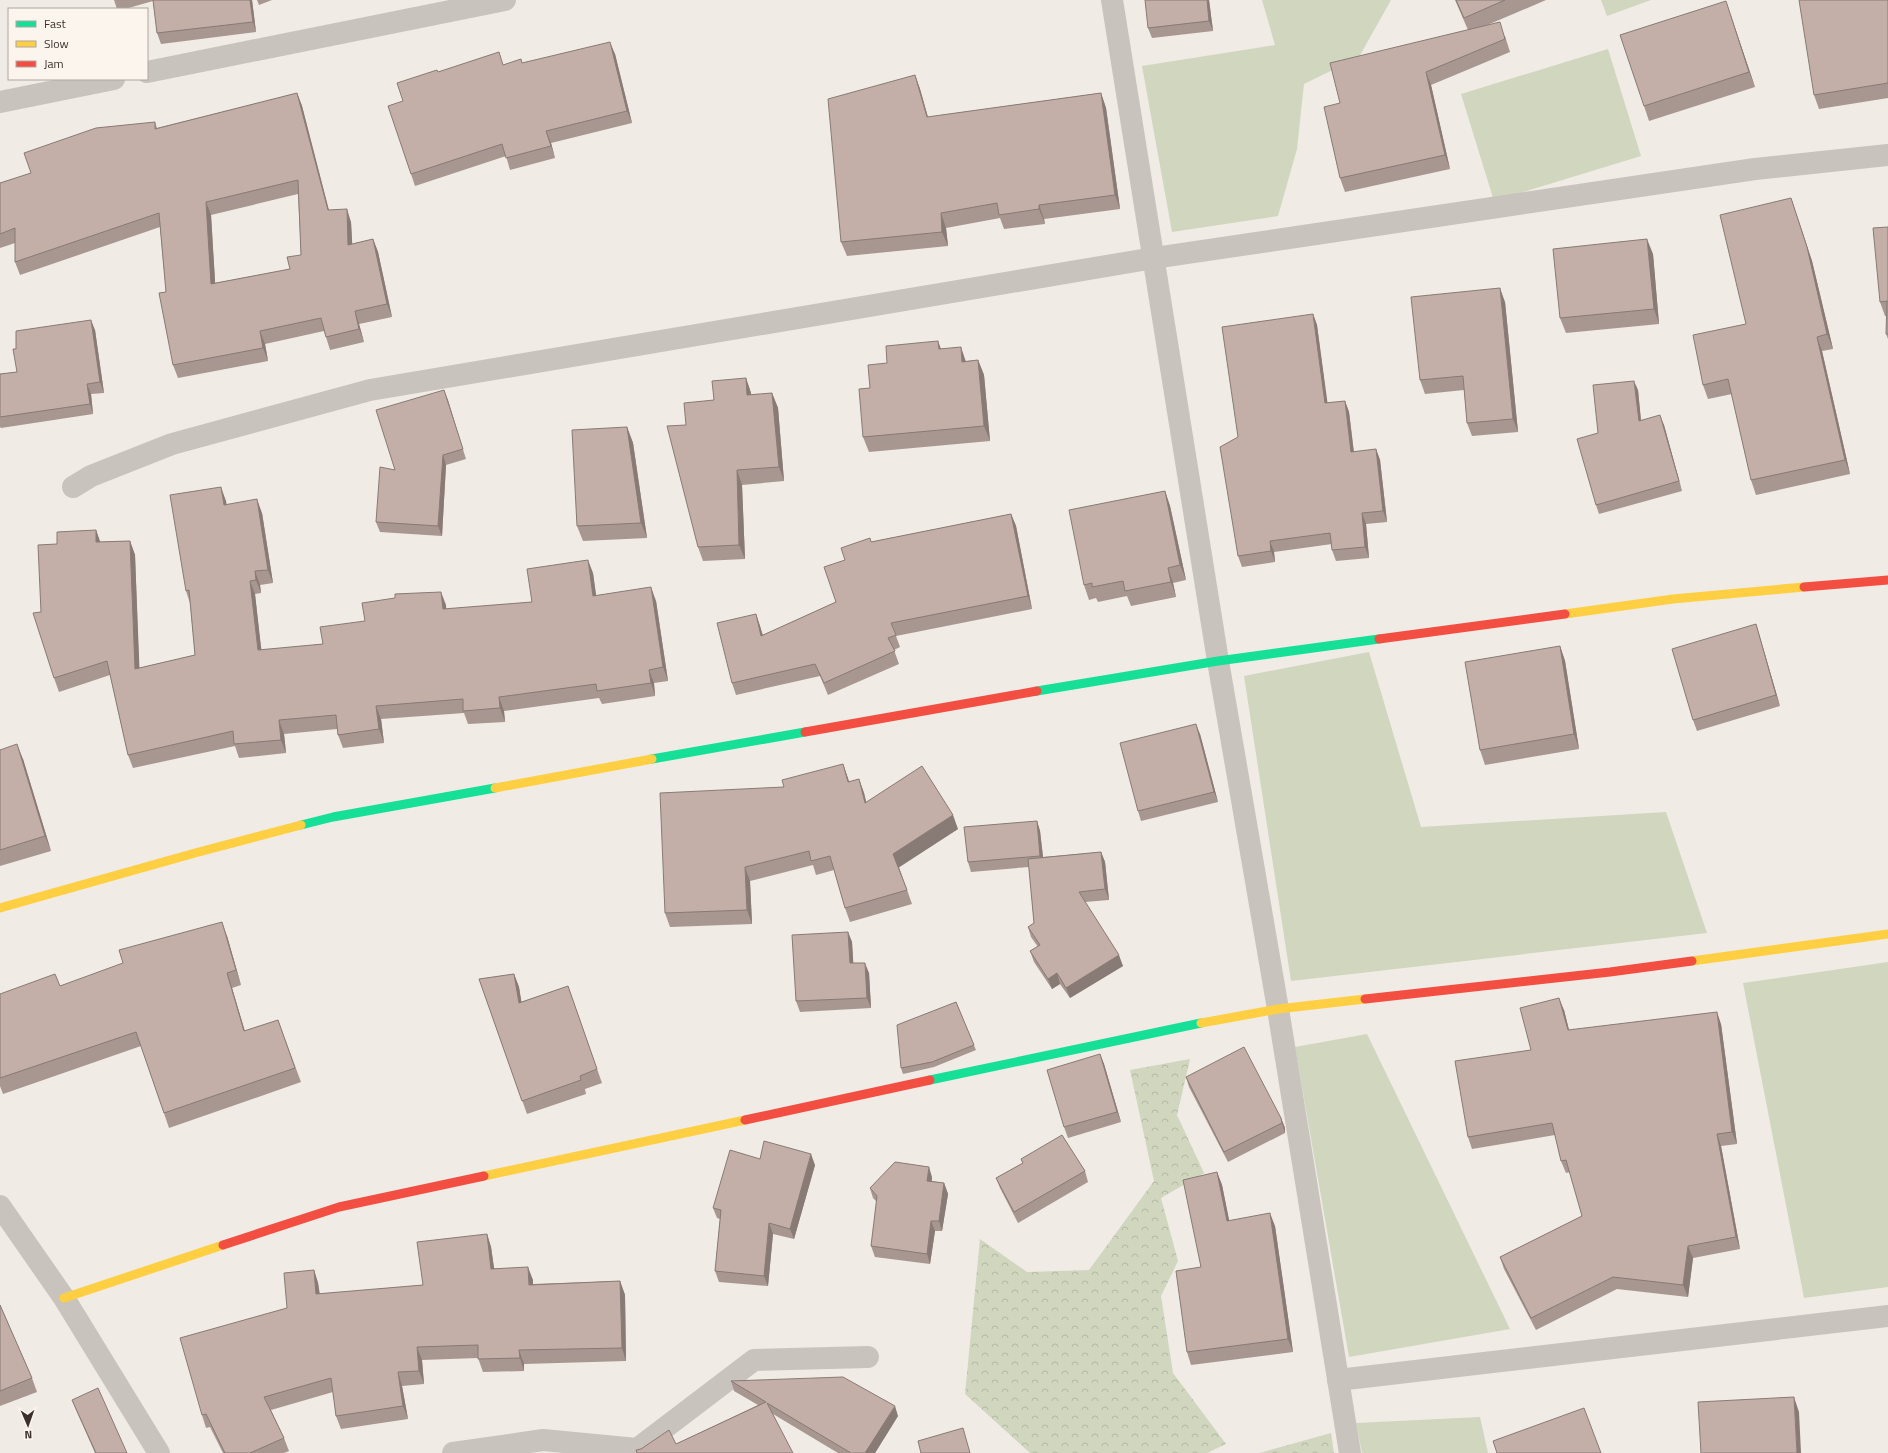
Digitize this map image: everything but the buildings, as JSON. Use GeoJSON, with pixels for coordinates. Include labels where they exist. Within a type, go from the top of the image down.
{"type":"FeatureCollection","features":[{"type":"Feature","properties":{"kind":"street"},"geometry":{"type":"LineString","coordinates":[[148,72],[505,0]]}},
{"type":"Feature","properties":{"kind":"street"},"geometry":{"type":"LineString","coordinates":[[1112,0],[1218,662],[1278,1010],[1350,1453]]}},
{"type":"Feature","properties":{"kind":"street"},"geometry":{"type":"LineString","coordinates":[[0,102],[109,80]]}},
{"type":"Feature","properties":{"kind":"street"},"geometry":{"type":"LineString","coordinates":[[73,486],[90,476],[172,444],[370,390],[1154,258],[1754,169],[1888,155]]}},
{"type":"Feature","properties":{"kind":"street"},"geometry":{"type":"LineString","coordinates":[[0,908],[195,853],[333,818],[924,710],[1218,662],[1674,599],[1888,580]]}},
{"type":"Feature","properties":{"kind":"street"},"geometry":{"type":"LineString","coordinates":[[64,1298],[339,1207],[1194,1024],[1278,1010],[1610,972],[1888,934]]}},
{"type":"Feature","properties":{"kind":"street"},"geometry":{"type":"LineString","coordinates":[[0,1206],[64,1298],[159,1453]]}},
{"type":"Feature","properties":{"kind":"street"},"geometry":{"type":"LineString","coordinates":[[1338,1380],[1888,1316]]}},
{"type":"Feature","properties":{"kind":"street"},"geometry":{"type":"LineString","coordinates":[[453,1453],[543,1440],[637,1449],[754,1360],[868,1358]]}},
{"type":"Feature","properties":{"kind":"green space"},"geometry":{"type":"Polygon","coordinates":[[[1262,0],[1391,0],[1359,57],[1304,84],[1297,149],[1278,216],[1172,232],[1142,66],[1275,45],[1262,0]]]}},
{"type":"Feature","properties":{"kind":"green space"},"geometry":{"type":"Polygon","coordinates":[[[1601,0],[1651,0],[1607,16],[1601,0]]]}},
{"type":"Feature","properties":{"kind":"green space"},"geometry":{"type":"Polygon","coordinates":[[[1608,49],[1641,156],[1494,201],[1461,94],[1608,49]]]}},
{"type":"Feature","properties":{"kind":"green space"},"geometry":{"type":"Polygon","coordinates":[[[1369,652],[1421,827],[1666,812],[1707,933],[1291,981],[1244,676],[1369,652]]]}},
{"type":"Feature","properties":{"kind":"green space"},"geometry":{"type":"Polygon","coordinates":[[[1888,962],[1888,1287],[1804,1298],[1743,983],[1888,962]]]}},
{"type":"Feature","properties":{"kind":"green space"},"geometry":{"type":"Polygon","coordinates":[[[1367,1034],[1510,1329],[1349,1357],[1295,1047],[1367,1034]]]}},
{"type":"Feature","properties":{"kind":"green space"},"geometry":{"type":"Polygon","coordinates":[[[1190,1059],[1177,1115],[1204,1173],[1161,1198],[1178,1261],[1161,1296],[1173,1373],[1226,1444],[1207,1453],[1030,1453],[965,1394],[980,1239],[1027,1272],[1089,1270],[1154,1181],[1130,1070],[1190,1059]]]}},
{"type":"Feature","properties":{"kind":"green space"},"geometry":{"type":"Polygon","coordinates":[[[1480,1417],[1488,1453],[1362,1453],[1356,1423],[1480,1417]]]}},
{"type":"Feature","properties":{"kind":"green space"},"geometry":{"type":"Polygon","coordinates":[[[1331,1433],[1334,1453],[1259,1453],[1331,1433]]]}},
{"type":"Feature","properties":{"kind":"traffic: fast"},"geometry":{"type":"LineString","coordinates":[[1037,691],[1218,661],[1379,639]]}},
{"type":"Feature","properties":{"kind":"traffic: fast"},"geometry":{"type":"LineString","coordinates":[[652,759],[805,732]]}},
{"type":"Feature","properties":{"kind":"traffic: fast"},"geometry":{"type":"LineString","coordinates":[[301,825],[333,817],[495,788]]}},
{"type":"Feature","properties":{"kind":"traffic: fast"},"geometry":{"type":"LineString","coordinates":[[930,1080],[1201,1023]]}},
{"type":"Feature","properties":{"kind":"traffic: slow"},"geometry":{"type":"LineString","coordinates":[[1565,614],[1673,599],[1804,587]]}},
{"type":"Feature","properties":{"kind":"traffic: slow"},"geometry":{"type":"LineString","coordinates":[[495,788],[652,759]]}},
{"type":"Feature","properties":{"kind":"traffic: slow"},"geometry":{"type":"LineString","coordinates":[[0,908],[301,825]]}},
{"type":"Feature","properties":{"kind":"traffic: slow"},"geometry":{"type":"LineString","coordinates":[[1692,961],[1888,934]]}},
{"type":"Feature","properties":{"kind":"traffic: slow"},"geometry":{"type":"LineString","coordinates":[[1201,1023],[1278,1009],[1365,999]]}},
{"type":"Feature","properties":{"kind":"traffic: slow"},"geometry":{"type":"LineString","coordinates":[[484,1176],[745,1120]]}},
{"type":"Feature","properties":{"kind":"traffic: slow"},"geometry":{"type":"LineString","coordinates":[[64,1298],[223,1245]]}},
{"type":"Feature","properties":{"kind":"traffic: jam"},"geometry":{"type":"LineString","coordinates":[[1804,587],[1888,580]]}},
{"type":"Feature","properties":{"kind":"traffic: jam"},"geometry":{"type":"LineString","coordinates":[[1379,639],[1565,614]]}},
{"type":"Feature","properties":{"kind":"traffic: jam"},"geometry":{"type":"LineString","coordinates":[[805,732],[1037,691]]}},
{"type":"Feature","properties":{"kind":"traffic: jam"},"geometry":{"type":"LineString","coordinates":[[1365,999],[1610,972],[1692,961]]}},
{"type":"Feature","properties":{"kind":"traffic: jam"},"geometry":{"type":"LineString","coordinates":[[745,1120],[930,1080]]}},
{"type":"Feature","properties":{"kind":"traffic: jam"},"geometry":{"type":"LineString","coordinates":[[223,1245],[339,1207],[484,1176]]}}]}
